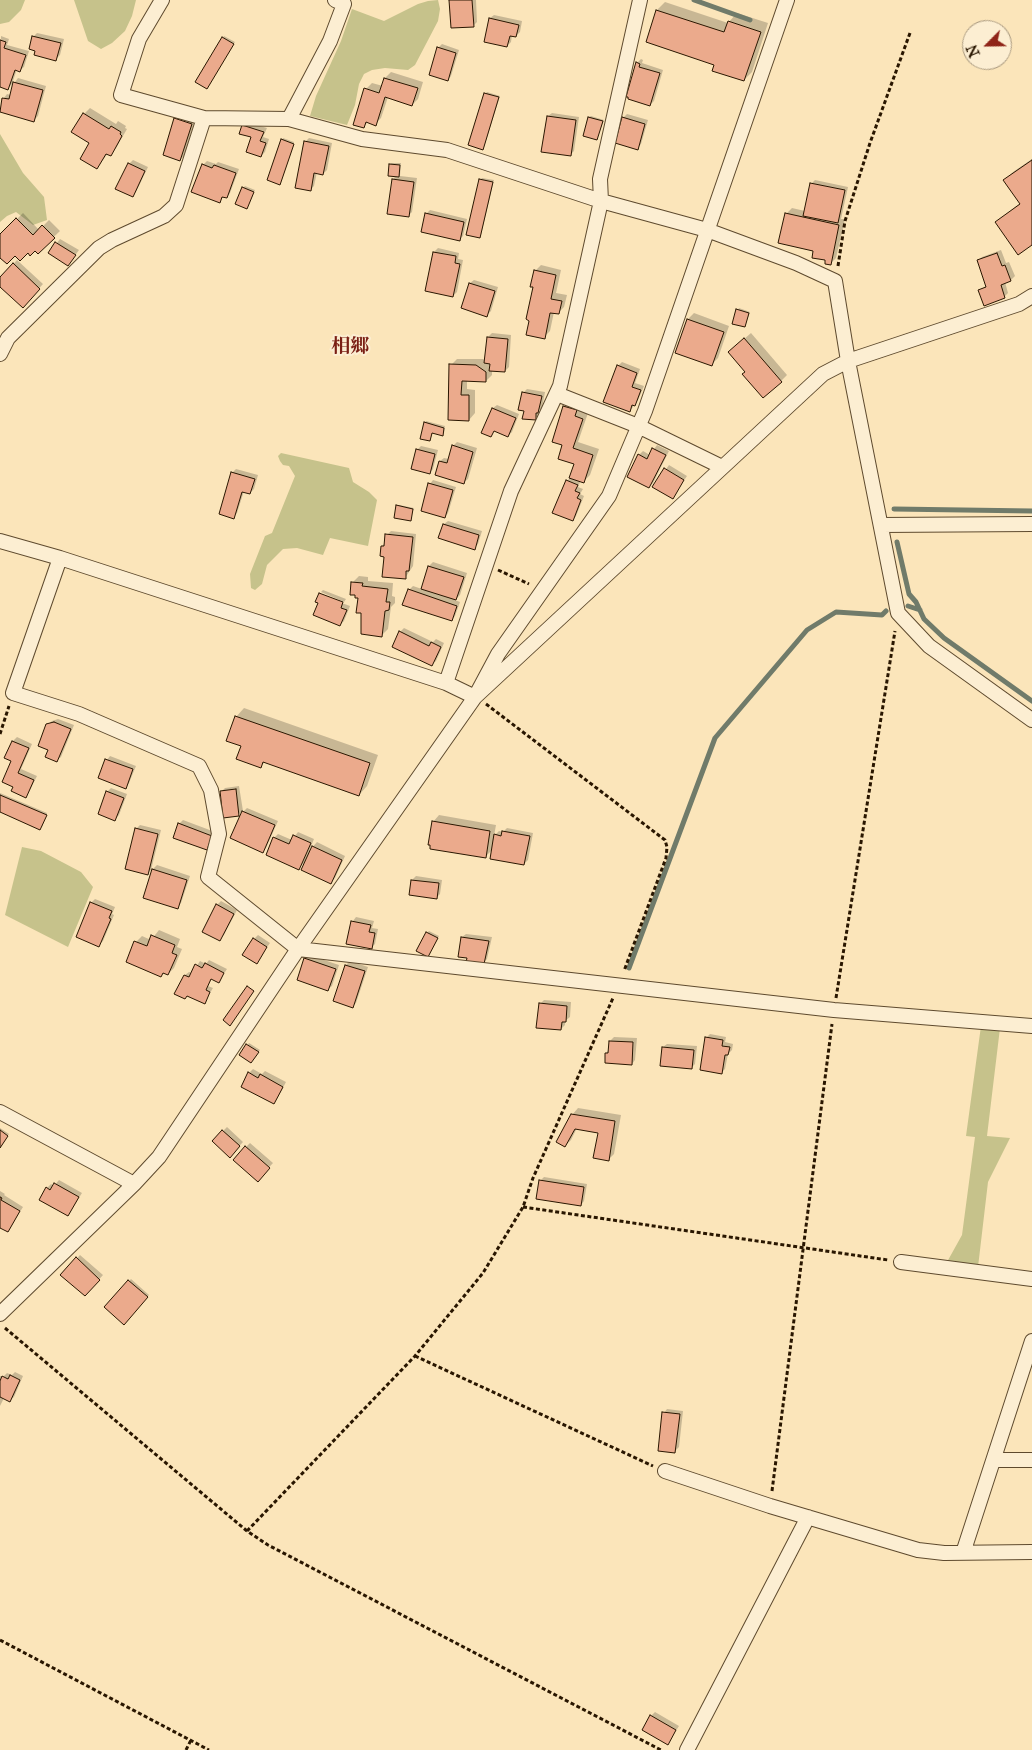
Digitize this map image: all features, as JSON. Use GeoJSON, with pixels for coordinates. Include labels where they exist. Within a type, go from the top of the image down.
{"type":"FeatureCollection","features":[{"type":"Feature","properties":{"kind":"street"},"geometry":{"type":"LineString","coordinates":[[162,0],[139,38],[121,95],[204,118],[289,119],[362,139],[447,150],[601,201],[708,230],[796,263],[835,281],[848,361],[898,613],[929,646],[1032,720]]}},
{"type":"Feature","properties":{"kind":"street"},"geometry":{"type":"LineString","coordinates":[[289,119],[330,42],[344,4],[335,0]]}},
{"type":"Feature","properties":{"kind":"street"},"geometry":{"type":"LineString","coordinates":[[446,683],[511,491],[560,386],[601,201],[600,179],[640,0]]}},
{"type":"Feature","properties":{"kind":"street"},"geometry":{"type":"LineString","coordinates":[[0,1314],[134,1184],[159,1156],[298,949],[474,697],[498,654],[609,496],[638,426],[708,230],[786,0]]}},
{"type":"Feature","properties":{"kind":"street"},"geometry":{"type":"LineString","coordinates":[[0,354],[8,338],[99,248],[164,216],[176,206],[204,118]]}},
{"type":"Feature","properties":{"kind":"street"},"geometry":{"type":"LineString","coordinates":[[474,697],[823,374],[848,361],[1019,304],[1032,296]]}},
{"type":"Feature","properties":{"kind":"street"},"geometry":{"type":"LineString","coordinates":[[556,394],[638,426],[722,467]]}},
{"type":"Feature","properties":{"kind":"street"},"geometry":{"type":"LineString","coordinates":[[881,524],[1032,524]]}},
{"type":"Feature","properties":{"kind":"street"},"geometry":{"type":"LineString","coordinates":[[0,541],[60,558],[446,683],[474,697]]}},
{"type":"Feature","properties":{"kind":"street"},"geometry":{"type":"LineString","coordinates":[[60,558],[13,693],[79,714],[199,766],[211,790],[219,834],[208,877],[298,949],[834,1010],[1032,1026]]}},
{"type":"Feature","properties":{"kind":"street"},"geometry":{"type":"LineString","coordinates":[[0,1112],[134,1184]]}},
{"type":"Feature","properties":{"kind":"street"},"geometry":{"type":"LineString","coordinates":[[902,1262],[1032,1278]]}},
{"type":"Feature","properties":{"kind":"street"},"geometry":{"type":"LineString","coordinates":[[963,1553],[1032,1341]]}},
{"type":"Feature","properties":{"kind":"street"},"geometry":{"type":"LineString","coordinates":[[994,1460],[1032,1460]]}},
{"type":"Feature","properties":{"kind":"street"},"geometry":{"type":"LineString","coordinates":[[665,1472],[770,1506],[918,1550],[963,1553],[1032,1552]]}},
{"type":"Feature","properties":{"kind":"street"},"geometry":{"type":"LineString","coordinates":[[687,1750],[808,1517]]}},
{"type":"Feature","properties":{"kind":"path"},"geometry":{"type":"LineString","coordinates":[[835,281],[845,221],[870,143],[910,34]]}},
{"type":"Feature","properties":{"kind":"path"},"geometry":{"type":"LineString","coordinates":[[770,1506],[834,1010],[898,613]]}},
{"type":"Feature","properties":{"kind":"path"},"geometry":{"type":"LineString","coordinates":[[0,734],[13,693]]}},
{"type":"Feature","properties":{"kind":"path"},"geometry":{"type":"LineString","coordinates":[[247,1531],[414,1356],[483,1273],[522,1207],[618,985],[666,858],[667,846],[665,840],[474,697]]}},
{"type":"Feature","properties":{"kind":"path"},"geometry":{"type":"LineString","coordinates":[[522,1207],[902,1262]]}},
{"type":"Feature","properties":{"kind":"path"},"geometry":{"type":"LineString","coordinates":[[0,1324],[247,1531],[268,1545],[661,1750]]}},
{"type":"Feature","properties":{"kind":"path"},"geometry":{"type":"LineString","coordinates":[[414,1356],[665,1472]]}},
{"type":"Feature","properties":{"kind":"path"},"geometry":{"type":"LineString","coordinates":[[0,1640],[209,1750]]}},
{"type":"Feature","properties":{"kind":"path"},"geometry":{"type":"LineString","coordinates":[[186,1750],[191,1740]]}},
{"type":"Feature","properties":{"kind":"shaded area"},"geometry":{"type":"Polygon","coordinates":[[[0,0],[25,0],[21,10],[9,22],[0,24],[0,0]]]}},
{"type":"Feature","properties":{"kind":"shaded area"},"geometry":{"type":"Polygon","coordinates":[[[74,0],[136,0],[132,16],[125,31],[112,43],[101,49],[88,41],[74,0]]]}},
{"type":"Feature","properties":{"kind":"shaded area"},"geometry":{"type":"Polygon","coordinates":[[[438,0],[440,9],[438,21],[415,65],[408,70],[385,68],[372,70],[364,74],[359,84],[355,105],[347,125],[310,116],[316,96],[341,41],[352,9],[384,21],[418,4],[438,0]]]}},
{"type":"Feature","properties":{"kind":"shaded area"},"geometry":{"type":"Polygon","coordinates":[[[0,134],[23,173],[44,197],[47,220],[33,225],[16,212],[0,222],[0,134]]]}},
{"type":"Feature","properties":{"kind":"shaded area"},"geometry":{"type":"Polygon","coordinates":[[[281,453],[349,468],[353,482],[369,492],[377,500],[368,546],[330,538],[323,555],[297,548],[283,549],[267,565],[262,584],[255,590],[251,588],[250,574],[265,536],[272,533],[295,476],[289,466],[283,465],[280,461],[278,456],[281,453]]]}},
{"type":"Feature","properties":{"kind":"shaded area"},"geometry":{"type":"Polygon","coordinates":[[[22,847],[41,851],[81,872],[93,887],[68,947],[5,915],[22,847]]]}},
{"type":"Feature","properties":{"kind":"shaded area"},"geometry":{"type":"Polygon","coordinates":[[[981,1026],[1000,1028],[987,1136],[1010,1138],[988,1182],[978,1267],[947,1262],[962,1235],[975,1137],[966,1136],[981,1026]]]}},
{"type":"Feature","properties":{"kind":"building"},"geometry":{"type":"Polygon","coordinates":[[[449,0],[472,0],[474,27],[451,28],[449,0]]]}},
{"type":"Feature","properties":{"kind":"building"},"geometry":{"type":"Polygon","coordinates":[[[656,10],[724,32],[728,21],[761,32],[744,81],[712,71],[714,65],[646,42],[656,10]]]}},
{"type":"Feature","properties":{"kind":"building"},"geometry":{"type":"Polygon","coordinates":[[[489,18],[519,25],[516,37],[510,36],[507,47],[484,42],[489,18]]]}},
{"type":"Feature","properties":{"kind":"building"},"geometry":{"type":"Polygon","coordinates":[[[32,36],[61,43],[56,61],[34,55],[35,51],[29,49],[32,36]]]}},
{"type":"Feature","properties":{"kind":"building"},"geometry":{"type":"Polygon","coordinates":[[[222,37],[234,44],[207,89],[195,82],[222,37]]]}},
{"type":"Feature","properties":{"kind":"building"},"geometry":{"type":"Polygon","coordinates":[[[0,40],[6,42],[4,48],[26,55],[20,72],[15,70],[8,90],[0,87],[0,40]]]}},
{"type":"Feature","properties":{"kind":"building"},"geometry":{"type":"Polygon","coordinates":[[[437,47],[456,53],[448,81],[429,75],[437,47]]]}},
{"type":"Feature","properties":{"kind":"building"},"geometry":{"type":"Polygon","coordinates":[[[636,62],[640,64],[639,67],[660,73],[650,106],[626,97],[636,62]]]}},
{"type":"Feature","properties":{"kind":"building"},"geometry":{"type":"Polygon","coordinates":[[[384,78],[418,88],[412,106],[385,97],[376,126],[366,122],[364,128],[353,125],[364,88],[379,93],[384,78]]]}},
{"type":"Feature","properties":{"kind":"building"},"geometry":{"type":"Polygon","coordinates":[[[13,82],[43,90],[34,122],[0,112],[2,98],[9,99],[13,82]]]}},
{"type":"Feature","properties":{"kind":"building"},"geometry":{"type":"Polygon","coordinates":[[[484,93],[499,97],[483,150],[468,145],[484,93]]]}},
{"type":"Feature","properties":{"kind":"building"},"geometry":{"type":"Polygon","coordinates":[[[83,113],[109,129],[111,126],[121,132],[122,136],[111,156],[106,154],[97,169],[80,159],[89,143],[71,132],[83,113]]]}},
{"type":"Feature","properties":{"kind":"building"},"geometry":{"type":"Polygon","coordinates":[[[547,116],[576,120],[571,156],[541,152],[547,116]]]}},
{"type":"Feature","properties":{"kind":"building"},"geometry":{"type":"Polygon","coordinates":[[[588,117],[603,121],[597,140],[583,136],[588,117]]]}},
{"type":"Feature","properties":{"kind":"building"},"geometry":{"type":"Polygon","coordinates":[[[622,117],[645,124],[638,150],[615,143],[622,117]]]}},
{"type":"Feature","properties":{"kind":"building"},"geometry":{"type":"Polygon","coordinates":[[[174,118],[192,124],[180,161],[163,155],[174,118]]]}},
{"type":"Feature","properties":{"kind":"building"},"geometry":{"type":"Polygon","coordinates":[[[242,125],[264,132],[260,141],[266,143],[261,157],[246,152],[251,137],[239,134],[242,125]]]}},
{"type":"Feature","properties":{"kind":"building"},"geometry":{"type":"Polygon","coordinates":[[[281,139],[294,144],[280,185],[267,180],[281,139]]]}},
{"type":"Feature","properties":{"kind":"building"},"geometry":{"type":"Polygon","coordinates":[[[304,141],[329,146],[323,175],[314,173],[311,191],[295,188],[304,141]]]}},
{"type":"Feature","properties":{"kind":"building"},"geometry":{"type":"Polygon","coordinates":[[[1032,160],[1032,245],[1018,255],[995,222],[1020,204],[1003,180],[1032,160]]]}},
{"type":"Feature","properties":{"kind":"building"},"geometry":{"type":"Polygon","coordinates":[[[128,163],[145,171],[133,197],[115,189],[128,163]]]}},
{"type":"Feature","properties":{"kind":"building"},"geometry":{"type":"Polygon","coordinates":[[[202,164],[212,168],[214,165],[236,173],[227,198],[222,197],[220,203],[191,192],[202,164]]]}},
{"type":"Feature","properties":{"kind":"building"},"geometry":{"type":"Polygon","coordinates":[[[389,164],[400,165],[399,177],[388,176],[389,164]]]}},
{"type":"Feature","properties":{"kind":"building"},"geometry":{"type":"Polygon","coordinates":[[[392,179],[414,182],[409,217],[387,214],[392,179]]]}},
{"type":"Feature","properties":{"kind":"building"},"geometry":{"type":"Polygon","coordinates":[[[479,179],[493,182],[480,238],[466,235],[479,179]]]}},
{"type":"Feature","properties":{"kind":"building"},"geometry":{"type":"Polygon","coordinates":[[[810,183],[845,190],[838,223],[803,216],[810,183]]]}},
{"type":"Feature","properties":{"kind":"building"},"geometry":{"type":"Polygon","coordinates":[[[242,187],[254,192],[247,209],[235,204],[242,187]]]}},
{"type":"Feature","properties":{"kind":"building"},"geometry":{"type":"Polygon","coordinates":[[[425,213],[464,222],[460,241],[421,232],[425,213]]]}},
{"type":"Feature","properties":{"kind":"building"},"geometry":{"type":"Polygon","coordinates":[[[785,213],[839,225],[831,265],[825,264],[825,260],[812,258],[813,251],[778,243],[785,213]]]}},
{"type":"Feature","properties":{"kind":"building"},"geometry":{"type":"Polygon","coordinates":[[[16,218],[33,235],[42,225],[55,238],[38,254],[35,251],[30,256],[28,253],[20,261],[15,256],[7,264],[0,258],[0,234],[16,218]]]}},
{"type":"Feature","properties":{"kind":"building"},"geometry":{"type":"Polygon","coordinates":[[[55,242],[76,255],[68,266],[48,253],[55,242]]]}},
{"type":"Feature","properties":{"kind":"building"},"geometry":{"type":"Polygon","coordinates":[[[433,252],[456,256],[455,263],[460,264],[453,297],[425,291],[433,252]]]}},
{"type":"Feature","properties":{"kind":"building"},"geometry":{"type":"Polygon","coordinates":[[[997,253],[1002,266],[1005,265],[1011,281],[1001,285],[1005,298],[984,306],[978,290],[986,287],[977,260],[997,253]]]}},
{"type":"Feature","properties":{"kind":"building"},"geometry":{"type":"Polygon","coordinates":[[[13,263],[40,289],[23,308],[0,287],[0,277],[13,263]]]}},
{"type":"Feature","properties":{"kind":"building"},"geometry":{"type":"Polygon","coordinates":[[[534,270],[556,275],[551,299],[562,301],[559,314],[550,313],[545,339],[526,335],[529,321],[526,319],[533,287],[530,287],[534,270]]]}},
{"type":"Feature","properties":{"kind":"building"},"geometry":{"type":"Polygon","coordinates":[[[469,283],[495,291],[487,317],[461,308],[469,283]]]}},
{"type":"Feature","properties":{"kind":"building"},"geometry":{"type":"Polygon","coordinates":[[[736,309],[749,313],[745,327],[732,324],[736,309]]]}},
{"type":"Feature","properties":{"kind":"building"},"geometry":{"type":"Polygon","coordinates":[[[687,319],[724,332],[712,366],[675,353],[687,319]]]}},
{"type":"Feature","properties":{"kind":"building"},"geometry":{"type":"Polygon","coordinates":[[[487,337],[508,339],[505,372],[489,371],[490,364],[484,363],[487,337]]]}},
{"type":"Feature","properties":{"kind":"building"},"geometry":{"type":"Polygon","coordinates":[[[744,338],[782,382],[763,398],[742,374],[745,372],[728,352],[744,338]]]}},
{"type":"Feature","properties":{"kind":"building"},"geometry":{"type":"Polygon","coordinates":[[[449,364],[476,365],[486,372],[486,382],[462,381],[461,395],[469,395],[469,421],[448,420],[449,364]]]}},
{"type":"Feature","properties":{"kind":"building"},"geometry":{"type":"Polygon","coordinates":[[[617,365],[637,373],[632,387],[641,390],[635,406],[632,405],[630,412],[603,402],[617,365]]]}},
{"type":"Feature","properties":{"kind":"building"},"geometry":{"type":"Polygon","coordinates":[[[522,392],[542,396],[538,413],[536,413],[536,420],[522,419],[524,411],[518,410],[522,392]]]}},
{"type":"Feature","properties":{"kind":"building"},"geometry":{"type":"Polygon","coordinates":[[[563,406],[577,410],[575,416],[583,419],[573,448],[593,455],[584,483],[569,478],[574,464],[558,459],[562,445],[552,442],[563,406]]]}},
{"type":"Feature","properties":{"kind":"building"},"geometry":{"type":"Polygon","coordinates":[[[492,408],[516,418],[508,437],[494,431],[491,437],[481,433],[492,408]]]}},
{"type":"Feature","properties":{"kind":"building"},"geometry":{"type":"Polygon","coordinates":[[[424,422],[444,428],[443,436],[432,433],[430,441],[420,439],[424,422]]]}},
{"type":"Feature","properties":{"kind":"building"},"geometry":{"type":"Polygon","coordinates":[[[452,445],[473,452],[464,484],[435,475],[439,461],[447,463],[452,445]]]}},
{"type":"Feature","properties":{"kind":"building"},"geometry":{"type":"Polygon","coordinates":[[[652,448],[666,455],[649,488],[627,477],[638,454],[647,459],[652,448]]]}},
{"type":"Feature","properties":{"kind":"building"},"geometry":{"type":"Polygon","coordinates":[[[416,449],[435,454],[430,474],[411,469],[416,449]]]}},
{"type":"Feature","properties":{"kind":"building"},"geometry":{"type":"Polygon","coordinates":[[[664,468],[684,480],[673,499],[652,487],[664,468]]]}},
{"type":"Feature","properties":{"kind":"building"},"geometry":{"type":"Polygon","coordinates":[[[231,472],[255,479],[250,494],[242,492],[234,519],[219,514],[231,472]]]}},
{"type":"Feature","properties":{"kind":"building"},"geometry":{"type":"Polygon","coordinates":[[[566,480],[578,485],[575,491],[580,493],[577,498],[581,500],[573,521],[552,513],[566,480]]]}},
{"type":"Feature","properties":{"kind":"building"},"geometry":{"type":"Polygon","coordinates":[[[428,483],[453,490],[445,518],[421,511],[428,483]]]}},
{"type":"Feature","properties":{"kind":"building"},"geometry":{"type":"Polygon","coordinates":[[[396,505],[413,509],[411,521],[394,518],[396,505]]]}},
{"type":"Feature","properties":{"kind":"building"},"geometry":{"type":"Polygon","coordinates":[[[443,524],[479,535],[475,550],[438,538],[443,524]]]}},
{"type":"Feature","properties":{"kind":"building"},"geometry":{"type":"Polygon","coordinates":[[[385,534],[413,537],[409,571],[406,571],[406,579],[382,577],[384,557],[380,556],[381,546],[384,546],[385,534]]]}},
{"type":"Feature","properties":{"kind":"building"},"geometry":{"type":"Polygon","coordinates":[[[428,566],[464,577],[456,600],[421,589],[428,566]]]}},
{"type":"Feature","properties":{"kind":"building"},"geometry":{"type":"Polygon","coordinates":[[[351,582],[363,583],[362,586],[388,589],[386,602],[390,602],[389,610],[385,611],[382,637],[361,634],[361,613],[356,613],[358,598],[355,598],[355,595],[350,595],[351,582]]]}},
{"type":"Feature","properties":{"kind":"building"},"geometry":{"type":"Polygon","coordinates":[[[408,589],[457,606],[452,621],[402,605],[408,589]]]}},
{"type":"Feature","properties":{"kind":"building"},"geometry":{"type":"Polygon","coordinates":[[[319,593],[343,602],[341,608],[347,610],[340,626],[313,615],[318,603],[315,602],[319,593]]]}},
{"type":"Feature","properties":{"kind":"building"},"geometry":{"type":"Polygon","coordinates":[[[399,631],[429,646],[431,642],[441,647],[432,666],[392,647],[399,631]]]}},
{"type":"Feature","properties":{"kind":"building"},"geometry":{"type":"Polygon","coordinates":[[[235,716],[370,763],[359,796],[263,762],[261,768],[236,759],[241,746],[226,741],[235,716]]]}},
{"type":"Feature","properties":{"kind":"building"},"geometry":{"type":"Polygon","coordinates":[[[54,722],[71,729],[57,762],[45,757],[48,750],[38,746],[46,724],[54,722]]]}},
{"type":"Feature","properties":{"kind":"building"},"geometry":{"type":"Polygon","coordinates":[[[12,741],[29,748],[18,773],[34,780],[26,798],[11,791],[13,787],[2,782],[11,761],[4,758],[12,741]]]}},
{"type":"Feature","properties":{"kind":"building"},"geometry":{"type":"Polygon","coordinates":[[[105,759],[133,769],[126,789],[98,778],[105,759]]]}},
{"type":"Feature","properties":{"kind":"building"},"geometry":{"type":"Polygon","coordinates":[[[236,789],[239,816],[223,818],[220,791],[236,789]]]}},
{"type":"Feature","properties":{"kind":"building"},"geometry":{"type":"Polygon","coordinates":[[[106,791],[124,798],[115,821],[98,814],[106,791]]]}},
{"type":"Feature","properties":{"kind":"building"},"geometry":{"type":"Polygon","coordinates":[[[0,795],[47,815],[40,830],[0,812],[0,795]]]}},
{"type":"Feature","properties":{"kind":"building"},"geometry":{"type":"Polygon","coordinates":[[[242,811],[275,825],[263,853],[230,838],[242,811]]]}},
{"type":"Feature","properties":{"kind":"building"},"geometry":{"type":"Polygon","coordinates":[[[432,821],[490,831],[486,858],[430,849],[430,845],[428,845],[432,821]]]}},
{"type":"Feature","properties":{"kind":"building"},"geometry":{"type":"Polygon","coordinates":[[[178,823],[212,836],[207,850],[173,838],[178,823]]]}},
{"type":"Feature","properties":{"kind":"building"},"geometry":{"type":"Polygon","coordinates":[[[135,828],[158,834],[148,875],[125,869],[135,828]]]}},
{"type":"Feature","properties":{"kind":"building"},"geometry":{"type":"Polygon","coordinates":[[[502,831],[530,836],[524,865],[490,859],[494,834],[501,836],[502,831]]]}},
{"type":"Feature","properties":{"kind":"building"},"geometry":{"type":"Polygon","coordinates":[[[293,835],[311,843],[299,870],[266,855],[273,837],[289,844],[293,835]]]}},
{"type":"Feature","properties":{"kind":"building"},"geometry":{"type":"Polygon","coordinates":[[[312,846],[342,860],[331,884],[301,870],[312,846]]]}},
{"type":"Feature","properties":{"kind":"building"},"geometry":{"type":"Polygon","coordinates":[[[152,869],[187,880],[178,909],[143,898],[152,869]]]}},
{"type":"Feature","properties":{"kind":"building"},"geometry":{"type":"Polygon","coordinates":[[[411,880],[439,883],[437,899],[409,895],[411,880]]]}},
{"type":"Feature","properties":{"kind":"building"},"geometry":{"type":"Polygon","coordinates":[[[90,902],[112,911],[109,918],[111,919],[99,947],[76,937],[90,902]]]}},
{"type":"Feature","properties":{"kind":"building"},"geometry":{"type":"Polygon","coordinates":[[[216,904],[234,914],[220,941],[202,932],[216,904]]]}},
{"type":"Feature","properties":{"kind":"building"},"geometry":{"type":"Polygon","coordinates":[[[351,921],[371,925],[369,932],[375,933],[372,949],[346,944],[351,921]]]}},
{"type":"Feature","properties":{"kind":"building"},"geometry":{"type":"Polygon","coordinates":[[[426,932],[438,938],[428,957],[416,951],[426,932]]]}},
{"type":"Feature","properties":{"kind":"building"},"geometry":{"type":"Polygon","coordinates":[[[151,935],[175,945],[172,953],[177,955],[168,975],[163,973],[161,977],[126,962],[134,941],[147,946],[151,935]]]}},
{"type":"Feature","properties":{"kind":"building"},"geometry":{"type":"Polygon","coordinates":[[[461,937],[489,941],[484,964],[466,962],[467,958],[458,957],[461,937]]]}},
{"type":"Feature","properties":{"kind":"building"},"geometry":{"type":"Polygon","coordinates":[[[253,938],[267,947],[257,964],[242,955],[253,938]]]}},
{"type":"Feature","properties":{"kind":"building"},"geometry":{"type":"Polygon","coordinates":[[[304,958],[336,969],[328,991],[297,980],[304,958]]]}},
{"type":"Feature","properties":{"kind":"building"},"geometry":{"type":"Polygon","coordinates":[[[205,963],[224,973],[219,983],[211,979],[206,990],[210,992],[205,1004],[187,996],[185,999],[174,994],[184,975],[189,977],[195,964],[202,968],[205,963]]]}},
{"type":"Feature","properties":{"kind":"building"},"geometry":{"type":"Polygon","coordinates":[[[345,965],[365,971],[353,1008],[333,1001],[345,965]]]}},
{"type":"Feature","properties":{"kind":"building"},"geometry":{"type":"Polygon","coordinates":[[[247,986],[254,991],[230,1026],[223,1020],[247,986]]]}},
{"type":"Feature","properties":{"kind":"building"},"geometry":{"type":"Polygon","coordinates":[[[539,1003],[567,1006],[566,1022],[562,1022],[561,1030],[536,1028],[539,1003]]]}},
{"type":"Feature","properties":{"kind":"building"},"geometry":{"type":"Polygon","coordinates":[[[705,1037],[723,1040],[722,1046],[730,1047],[728,1055],[725,1055],[722,1074],[700,1070],[705,1037]]]}},
{"type":"Feature","properties":{"kind":"building"},"geometry":{"type":"Polygon","coordinates":[[[609,1041],[633,1042],[632,1065],[605,1063],[605,1053],[608,1053],[609,1041]]]}},
{"type":"Feature","properties":{"kind":"building"},"geometry":{"type":"Polygon","coordinates":[[[246,1044],[259,1052],[251,1063],[239,1055],[246,1044]]]}},
{"type":"Feature","properties":{"kind":"building"},"geometry":{"type":"Polygon","coordinates":[[[662,1047],[694,1050],[692,1069],[660,1066],[662,1047]]]}},
{"type":"Feature","properties":{"kind":"building"},"geometry":{"type":"Polygon","coordinates":[[[248,1072],[258,1078],[260,1074],[283,1087],[274,1104],[241,1087],[248,1072]]]}},
{"type":"Feature","properties":{"kind":"building"},"geometry":{"type":"Polygon","coordinates":[[[571,1114],[615,1121],[609,1161],[593,1158],[598,1133],[575,1129],[565,1147],[556,1142],[571,1114]]]}},
{"type":"Feature","properties":{"kind":"building"},"geometry":{"type":"Polygon","coordinates":[[[0,1130],[8,1136],[0,1148],[0,1130]]]}},
{"type":"Feature","properties":{"kind":"building"},"geometry":{"type":"Polygon","coordinates":[[[222,1130],[240,1146],[230,1158],[212,1141],[222,1130]]]}},
{"type":"Feature","properties":{"kind":"building"},"geometry":{"type":"Polygon","coordinates":[[[245,1146],[270,1168],[258,1182],[233,1160],[245,1146]]]}},
{"type":"Feature","properties":{"kind":"building"},"geometry":{"type":"Polygon","coordinates":[[[539,1180],[584,1187],[581,1206],[536,1199],[539,1180]]]}},
{"type":"Feature","properties":{"kind":"building"},"geometry":{"type":"Polygon","coordinates":[[[54,1183],[79,1197],[68,1216],[39,1200],[46,1187],[50,1190],[54,1183]]]}},
{"type":"Feature","properties":{"kind":"building"},"geometry":{"type":"Polygon","coordinates":[[[0,1197],[2,1198],[1,1200],[20,1211],[8,1232],[0,1228],[0,1197]]]}},
{"type":"Feature","properties":{"kind":"building"},"geometry":{"type":"Polygon","coordinates":[[[76,1257],[100,1280],[85,1296],[60,1275],[76,1257]]]}},
{"type":"Feature","properties":{"kind":"building"},"geometry":{"type":"Polygon","coordinates":[[[128,1280],[148,1297],[124,1325],[104,1307],[128,1280]]]}},
{"type":"Feature","properties":{"kind":"building"},"geometry":{"type":"Polygon","coordinates":[[[10,1375],[20,1380],[10,1402],[0,1397],[0,1381],[2,1376],[8,1379],[10,1375]]]}},
{"type":"Feature","properties":{"kind":"building"},"geometry":{"type":"Polygon","coordinates":[[[662,1412],[680,1414],[675,1453],[658,1451],[662,1412]]]}},
{"type":"Feature","properties":{"kind":"building"},"geometry":{"type":"Polygon","coordinates":[[[650,1715],[676,1730],[668,1745],[642,1730],[650,1715]]]}},
{"type":"Feature","properties":{"kind":"waterway"},"geometry":{"type":"LineString","coordinates":[[694,0],[750,20]]}},
{"type":"Feature","properties":{"kind":"waterway"},"geometry":{"type":"LineString","coordinates":[[894,509],[1032,511]]}},
{"type":"Feature","properties":{"kind":"waterway"},"geometry":{"type":"LineString","coordinates":[[897,542],[909,594],[916,602],[924,619],[944,638],[1032,701]]}},
{"type":"Feature","properties":{"kind":"waterway"},"geometry":{"type":"LineString","coordinates":[[908,606],[920,610]]}},
{"type":"Feature","properties":{"kind":"waterway"},"geometry":{"type":"LineString","coordinates":[[629,968],[715,738],[807,630],[836,612],[882,615],[886,611]]}},
{"type":"Feature","properties":{"kind":"district","name":"相郷"},"geometry":{"type":"Point","coordinates":[350,347]}}]}
